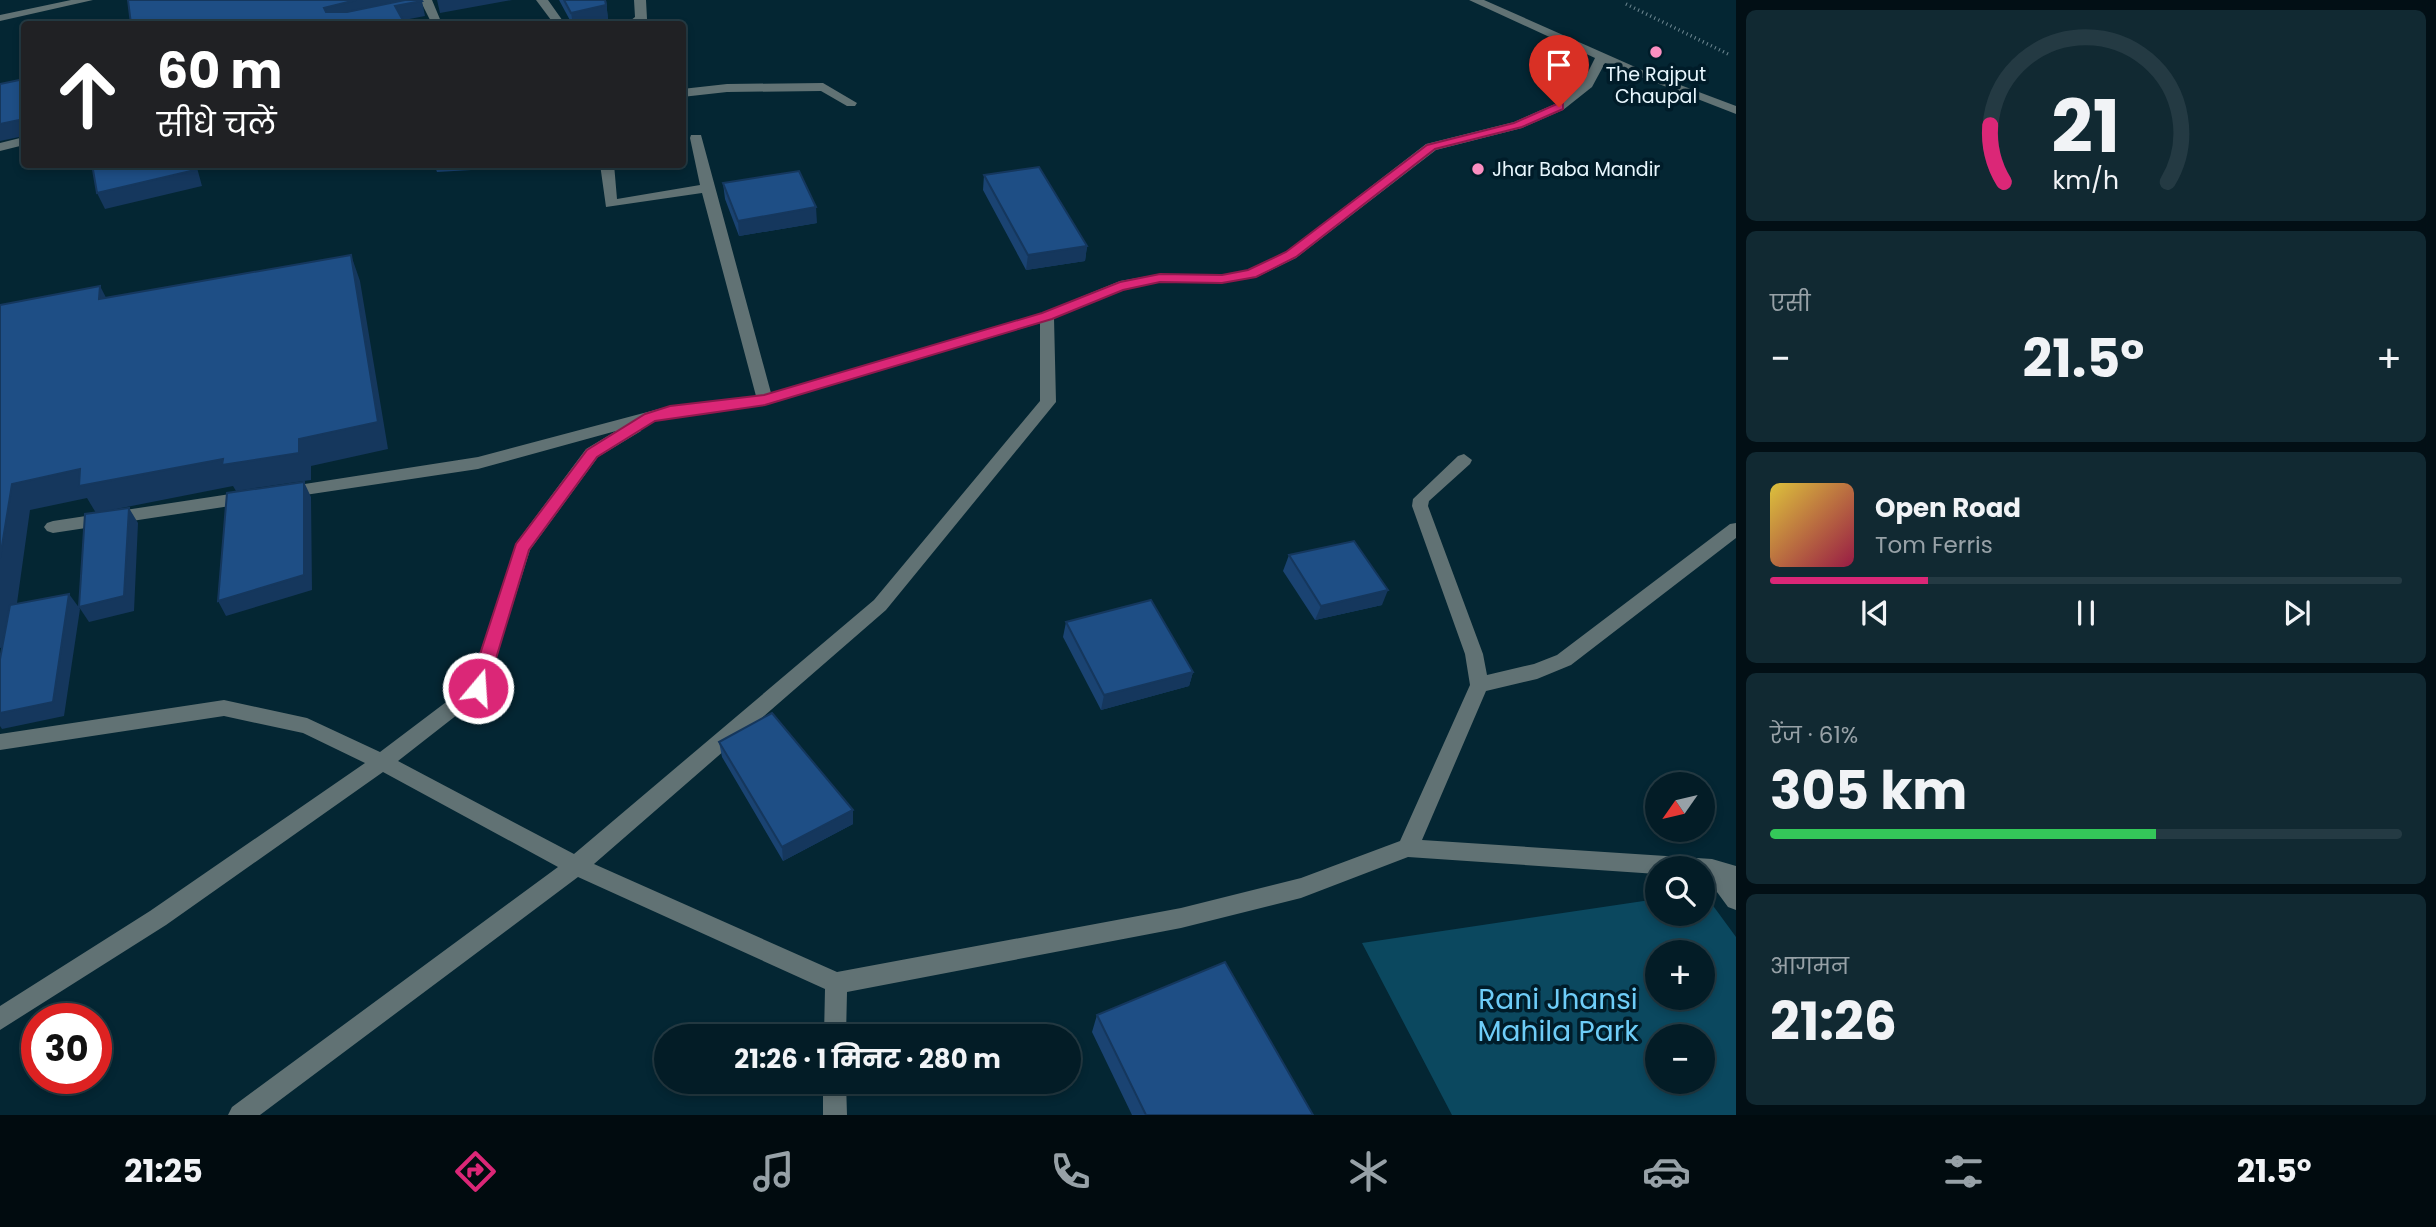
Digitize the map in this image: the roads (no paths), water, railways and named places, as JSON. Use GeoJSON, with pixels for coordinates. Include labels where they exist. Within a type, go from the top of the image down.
{"type":"FeatureCollection","features":[{"type":"Feature","properties":{"kind":"street"},"geometry":{"type":"LineString","coordinates":[[0,18],[87,0]]}},
{"type":"Feature","properties":{"kind":"street"},"geometry":{"type":"LineString","coordinates":[[542,0],[558,21]]}},
{"type":"Feature","properties":{"kind":"street"},"geometry":{"type":"LineString","coordinates":[[637,21],[641,19],[640,0]]}},
{"type":"Feature","properties":{"kind":"street"},"geometry":{"type":"LineString","coordinates":[[1475,0],[1647,77],[1736,110]]}},
{"type":"Feature","properties":{"kind":"street"},"geometry":{"type":"LineString","coordinates":[[415,8],[428,3],[436,21]]}},
{"type":"Feature","properties":{"kind":"street"},"geometry":{"type":"LineString","coordinates":[[53,527],[478,463],[670,411],[765,400],[1047,316],[1120,286],[1160,278],[1222,279],[1252,274],[1291,255],[1431,147],[1518,125],[1559,107],[1588,84],[1602,57]]}},
{"type":"Feature","properties":{"kind":"street"},"geometry":{"type":"LineString","coordinates":[[686,93],[823,86],[851,103]]}},
{"type":"Feature","properties":{"kind":"street"},"geometry":{"type":"LineString","coordinates":[[696,138],[765,400]]}},
{"type":"Feature","properties":{"kind":"street"},"geometry":{"type":"LineString","coordinates":[[0,147],[21,142]]}},
{"type":"Feature","properties":{"kind":"street"},"geometry":{"type":"LineString","coordinates":[[607,168],[611,204],[707,188]]}},
{"type":"Feature","properties":{"kind":"street"},"geometry":{"type":"LineString","coordinates":[[240,1115],[576,866],[880,605],[1048,402],[1047,316]]}},
{"type":"Feature","properties":{"kind":"street"},"geometry":{"type":"LineString","coordinates":[[0,1019],[158,918],[382,762],[478,688],[522,548],[592,453],[650,417]]}},
{"type":"Feature","properties":{"kind":"street"},"geometry":{"type":"LineString","coordinates":[[1408,848],[1479,685],[1474,654],[1420,506],[1421,499],[1464,460]]}},
{"type":"Feature","properties":{"kind":"street"},"geometry":{"type":"LineString","coordinates":[[1479,685],[1537,671],[1564,660],[1736,529]]}},
{"type":"Feature","properties":{"kind":"street"},"geometry":{"type":"LineString","coordinates":[[0,742],[224,708],[307,726],[382,762],[576,866],[836,983],[1181,918],[1301,888],[1408,848],[1645,864]]}},
{"type":"Feature","properties":{"kind":"street"},"geometry":{"type":"LineString","coordinates":[[1715,869],[1736,876]]}},
{"type":"Feature","properties":{"kind":"street"},"geometry":{"type":"LineString","coordinates":[[1715,872],[1736,900]]}},
{"type":"Feature","properties":{"kind":"street"},"geometry":{"type":"LineString","coordinates":[[835,1024],[836,983]]}},
{"type":"Feature","properties":{"kind":"street"},"geometry":{"type":"LineString","coordinates":[[835,1094],[835,1115]]}},
{"type":"Feature","properties":{"kind":"place","name":"The Rajput Chaupal"},"geometry":{"type":"Point","coordinates":[1656,52]}},
{"type":"Feature","properties":{"kind":"place","name":"Jhar Baba Mandir"},"geometry":{"type":"Point","coordinates":[1478,169]}},
{"type":"Feature","properties":{"kind":"park label","name":"Rani Jhansi Mahila Park"},"geometry":{"type":"Point","coordinates":[1558,1015]}}]}
